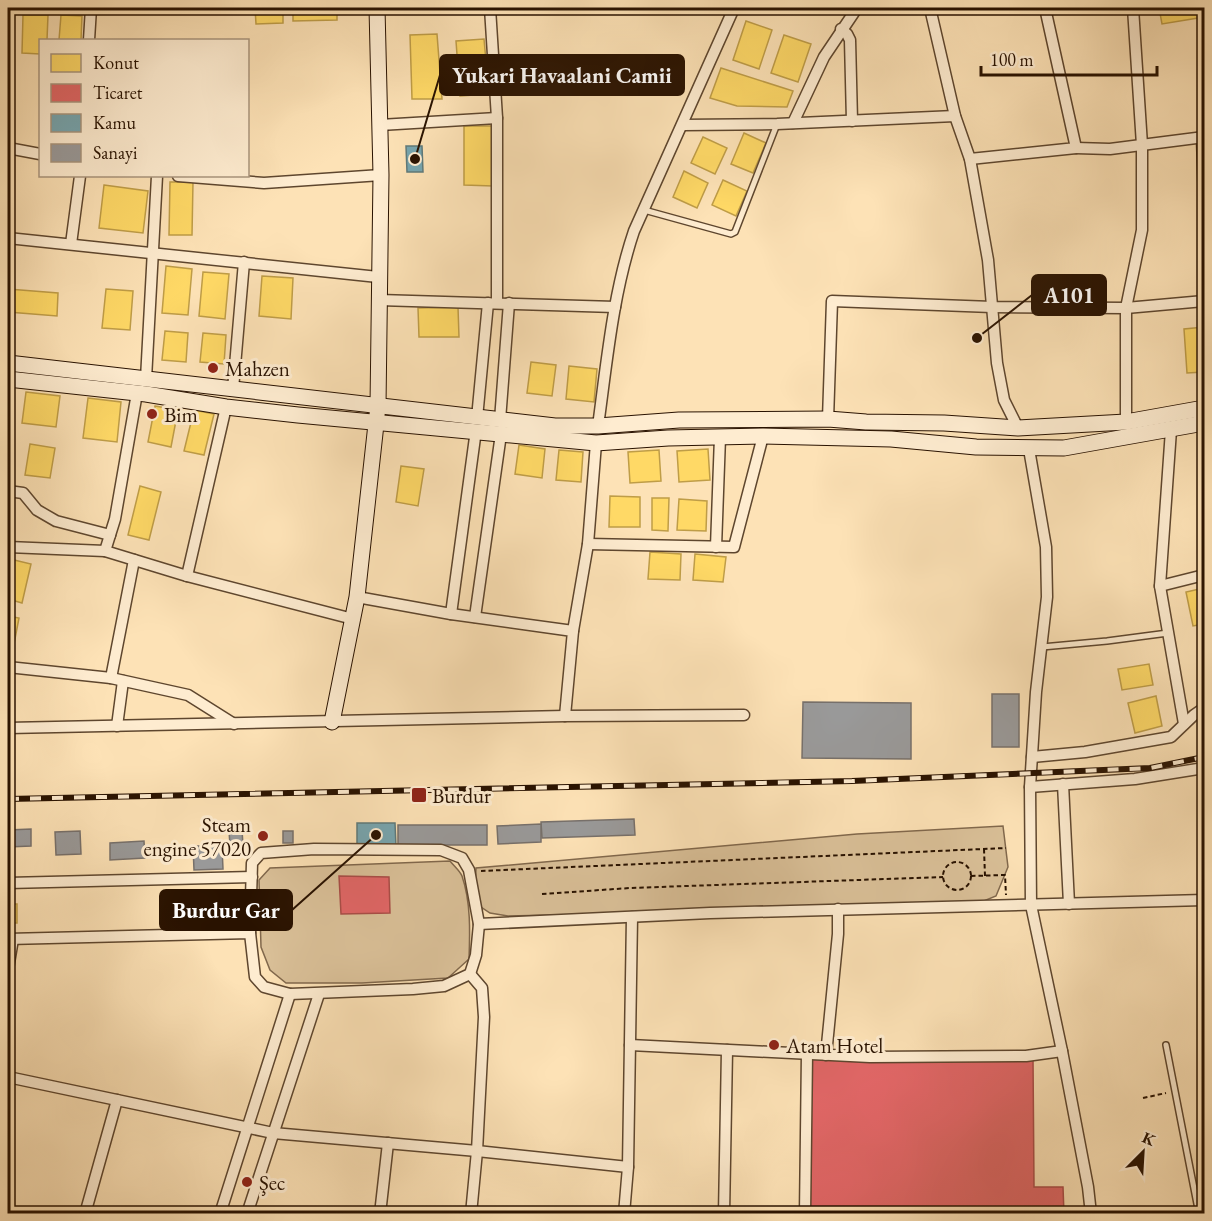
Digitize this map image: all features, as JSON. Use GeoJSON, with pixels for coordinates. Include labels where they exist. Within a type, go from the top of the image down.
{"type":"FeatureCollection","features":[{"type":"Feature","properties":{"kind":"main road"},"geometry":{"type":"LineString","coordinates":[[332,722],[357,597],[377,414],[381,175],[377,8]]}},
{"type":"Feature","properties":{"kind":"main road"},"geometry":{"type":"LineString","coordinates":[[8,363],[233,389],[377,414],[501,427],[596,443],[668,438],[763,436],[891,439],[976,447],[1064,448],[1204,423]]}},
{"type":"Feature","properties":{"kind":"main road"},"geometry":{"type":"LineString","coordinates":[[8,379],[137,393],[298,416],[377,414]]}},
{"type":"Feature","properties":{"kind":"main road"},"geometry":{"type":"LineString","coordinates":[[501,427],[598,426],[679,420],[828,418],[866,422],[944,423],[1018,428],[1126,422],[1204,408]]}},
{"type":"Feature","properties":{"kind":"main road"},"geometry":{"type":"LineString","coordinates":[[1018,428],[1029,449]]}},
{"type":"Feature","properties":{"kind":"street"},"geometry":{"type":"LineString","coordinates":[[89,39],[91,8]]}},
{"type":"Feature","properties":{"kind":"street"},"geometry":{"type":"LineString","coordinates":[[451,614],[493,303],[497,118],[490,8]]}},
{"type":"Feature","properties":{"kind":"street"},"geometry":{"type":"LineString","coordinates":[[598,426],[615,307],[626,254],[734,8]]}},
{"type":"Feature","properties":{"kind":"street"},"geometry":{"type":"LineString","coordinates":[[793,123],[824,57],[857,8]]}},
{"type":"Feature","properties":{"kind":"street"},"geometry":{"type":"LineString","coordinates":[[930,8],[955,116],[970,159],[988,260],[997,363],[1004,400],[1018,428]]}},
{"type":"Feature","properties":{"kind":"street"},"geometry":{"type":"LineString","coordinates":[[1045,8],[1076,148]]}},
{"type":"Feature","properties":{"kind":"street"},"geometry":{"type":"LineString","coordinates":[[1126,422],[1126,308],[1142,230],[1142,145],[1133,8]]}},
{"type":"Feature","properties":{"kind":"street"},"geometry":{"type":"LineString","coordinates":[[841,29],[850,40],[852,121]]}},
{"type":"Feature","properties":{"kind":"street"},"geometry":{"type":"LineString","coordinates":[[683,126],[955,116]]}},
{"type":"Feature","properties":{"kind":"street"},"geometry":{"type":"LineString","coordinates":[[380,125],[497,118]]}},
{"type":"Feature","properties":{"kind":"street"},"geometry":{"type":"LineString","coordinates":[[970,159],[1076,148],[1110,149],[1203,137],[1204,198]]}},
{"type":"Feature","properties":{"kind":"street"},"geometry":{"type":"LineString","coordinates":[[8,148],[39,154]]}},
{"type":"Feature","properties":{"kind":"street"},"geometry":{"type":"LineString","coordinates":[[190,177],[264,183],[381,175]]}},
{"type":"Feature","properties":{"kind":"street"},"geometry":{"type":"LineString","coordinates":[[71,244],[80,177]]}},
{"type":"Feature","properties":{"kind":"street"},"geometry":{"type":"LineString","coordinates":[[146,379],[157,177]]}},
{"type":"Feature","properties":{"kind":"street"},"geometry":{"type":"LineString","coordinates":[[8,237],[378,277]]}},
{"type":"Feature","properties":{"kind":"street"},"geometry":{"type":"LineString","coordinates":[[233,389],[244,262]]}},
{"type":"Feature","properties":{"kind":"street"},"geometry":{"type":"LineString","coordinates":[[379,300],[615,307]]}},
{"type":"Feature","properties":{"kind":"street"},"geometry":{"type":"LineString","coordinates":[[828,418],[832,301],[992,307],[1126,308],[1204,301]]}},
{"type":"Feature","properties":{"kind":"street"},"geometry":{"type":"LineString","coordinates":[[475,617],[501,427],[509,303]]}},
{"type":"Feature","properties":{"kind":"street"},"geometry":{"type":"LineString","coordinates":[[105,551],[115,519],[137,393]]}},
{"type":"Feature","properties":{"kind":"street"},"geometry":{"type":"LineString","coordinates":[[187,576],[226,407]]}},
{"type":"Feature","properties":{"kind":"street"},"geometry":{"type":"LineString","coordinates":[[1172,430],[1160,586],[1184,724]]}},
{"type":"Feature","properties":{"kind":"street"},"geometry":{"type":"LineString","coordinates":[[588,544],[734,547],[763,436]]}},
{"type":"Feature","properties":{"kind":"street"},"geometry":{"type":"LineString","coordinates":[[717,548],[720,437]]}},
{"type":"Feature","properties":{"kind":"street"},"geometry":{"type":"LineString","coordinates":[[565,716],[573,631],[588,544],[596,443]]}},
{"type":"Feature","properties":{"kind":"street"},"geometry":{"type":"LineString","coordinates":[[1029,449],[1046,547],[1047,597],[1030,787],[1031,905],[1062,1051],[1088,1186],[1091,1214]]}},
{"type":"Feature","properties":{"kind":"street"},"geometry":{"type":"LineString","coordinates":[[8,491],[23,493],[37,510],[56,520],[110,534]]}},
{"type":"Feature","properties":{"kind":"street"},"geometry":{"type":"LineString","coordinates":[[8,547],[105,551],[187,576],[353,619]]}},
{"type":"Feature","properties":{"kind":"street"},"geometry":{"type":"LineString","coordinates":[[111,678],[134,560]]}},
{"type":"Feature","properties":{"kind":"street"},"geometry":{"type":"LineString","coordinates":[[1160,586],[1204,575]]}},
{"type":"Feature","properties":{"kind":"street"},"geometry":{"type":"LineString","coordinates":[[357,597],[451,614],[573,631]]}},
{"type":"Feature","properties":{"kind":"street"},"geometry":{"type":"LineString","coordinates":[[8,667],[111,678],[188,695],[234,724]]}},
{"type":"Feature","properties":{"kind":"street"},"geometry":{"type":"LineString","coordinates":[[117,726],[123,681]]}},
{"type":"Feature","properties":{"kind":"street"},"geometry":{"type":"LineString","coordinates":[[1032,757],[1085,752],[1171,737],[1204,708]]}},
{"type":"Feature","properties":{"kind":"street"},"geometry":{"type":"LineString","coordinates":[[8,728],[565,716],[744,715]]}},
{"type":"Feature","properties":{"kind":"street"},"geometry":{"type":"LineString","coordinates":[[1030,787],[1135,780],[1204,768]]}},
{"type":"Feature","properties":{"kind":"street"},"geometry":{"type":"LineString","coordinates":[[1063,784],[1068,904]]}},
{"type":"Feature","properties":{"kind":"street"},"geometry":{"type":"LineString","coordinates":[[314,849],[441,850],[462,858],[469,870],[479,924],[476,955],[470,974],[444,986],[290,994],[264,987],[255,977],[250,933],[252,863],[261,853],[314,849]]}},
{"type":"Feature","properties":{"kind":"street"},"geometry":{"type":"LineString","coordinates":[[8,883],[252,877]]}},
{"type":"Feature","properties":{"kind":"street"},"geometry":{"type":"LineString","coordinates":[[479,924],[838,909],[1204,900]]}},
{"type":"Feature","properties":{"kind":"street"},"geometry":{"type":"LineString","coordinates":[[826,1055],[838,934],[838,909]]}},
{"type":"Feature","properties":{"kind":"street"},"geometry":{"type":"LineString","coordinates":[[624,1214],[628,1167],[632,917]]}},
{"type":"Feature","properties":{"kind":"street"},"geometry":{"type":"LineString","coordinates":[[8,969],[10,939],[250,933]]}},
{"type":"Feature","properties":{"kind":"street"},"geometry":{"type":"LineString","coordinates":[[470,974],[482,988],[484,1017],[477,1151],[471,1214]]}},
{"type":"Feature","properties":{"kind":"street"},"geometry":{"type":"LineString","coordinates":[[246,1214],[319,993]]}},
{"type":"Feature","properties":{"kind":"street"},"geometry":{"type":"LineString","coordinates":[[220,1214],[290,994]]}},
{"type":"Feature","properties":{"kind":"street"},"geometry":{"type":"LineString","coordinates":[[630,1045],[870,1057],[1026,1056],[1062,1051]]}},
{"type":"Feature","properties":{"kind":"street"},"geometry":{"type":"LineString","coordinates":[[724,1214],[727,1050]]}},
{"type":"Feature","properties":{"kind":"street"},"geometry":{"type":"LineString","coordinates":[[805,1214],[807,1053]]}},
{"type":"Feature","properties":{"kind":"street"},"geometry":{"type":"LineString","coordinates":[[8,1077],[273,1133],[628,1167]]}},
{"type":"Feature","properties":{"kind":"street"},"geometry":{"type":"LineString","coordinates":[[85,1214],[117,1100]]}},
{"type":"Feature","properties":{"kind":"street"},"geometry":{"type":"LineString","coordinates":[[380,1214],[388,1143]]}},
{"type":"Feature","properties":{"kind":"lane"},"geometry":{"type":"LineString","coordinates":[[644,210],[731,234],[735,232],[777,124]]}},
{"type":"Feature","properties":{"kind":"lane"},"geometry":{"type":"LineString","coordinates":[[1042,647],[1168,633]]}},
{"type":"Feature","properties":{"kind":"lane"},"geometry":{"type":"LineString","coordinates":[[1166,1045],[1199,1210]]}},
{"type":"Feature","properties":{"kind":"path"},"geometry":{"type":"LineString","coordinates":[[481,871],[1006,848]]}},
{"type":"Feature","properties":{"kind":"path"},"geometry":{"type":"LineString","coordinates":[[984,849],[985,876]]}},
{"type":"Feature","properties":{"kind":"path"},"geometry":{"type":"LineString","coordinates":[[954,863],[964,864],[971,876],[969,885],[958,890],[949,888],[943,877],[946,868],[954,863]]}},
{"type":"Feature","properties":{"kind":"path"},"geometry":{"type":"LineString","coordinates":[[971,876],[1005,875],[1006,906]]}},
{"type":"Feature","properties":{"kind":"path"},"geometry":{"type":"LineString","coordinates":[[543,894],[630,888],[943,877]]}},
{"type":"Feature","properties":{"kind":"path"},"geometry":{"type":"LineString","coordinates":[[1143,1098],[1175,1092]]}},
{"type":"Feature","properties":{"kind":"shaded area"},"geometry":{"type":"Polygon","coordinates":[[[1003,826],[1008,867],[996,896],[974,905],[508,916],[490,913],[478,905],[475,893],[476,868],[857,834],[1003,826]]]}},
{"type":"Feature","properties":{"kind":"shaded area"},"geometry":{"type":"Polygon","coordinates":[[[450,861],[461,874],[465,886],[470,939],[469,959],[448,978],[362,983],[286,983],[270,970],[261,947],[259,880],[270,868],[450,861]]]}},
{"type":"Feature","properties":{"kind":"building: Konut"},"geometry":{"type":"Polygon","coordinates":[[[255,8],[283,8],[283,23],[256,24],[255,8]]]}},
{"type":"Feature","properties":{"kind":"building: Konut"},"geometry":{"type":"Polygon","coordinates":[[[293,8],[337,8],[337,20],[293,21],[293,8]]]}},
{"type":"Feature","properties":{"kind":"building: Konut"},"geometry":{"type":"Polygon","coordinates":[[[1159,8],[1204,8],[1204,17],[1162,24],[1159,8]]]}},
{"type":"Feature","properties":{"kind":"building: Konut"},"geometry":{"type":"Polygon","coordinates":[[[23,15],[48,15],[47,39],[39,39],[39,54],[22,53],[23,15]]]}},
{"type":"Feature","properties":{"kind":"building: Konut"},"geometry":{"type":"Polygon","coordinates":[[[61,15],[82,16],[81,39],[59,39],[61,15]]]}},
{"type":"Feature","properties":{"kind":"building: Konut"},"geometry":{"type":"Polygon","coordinates":[[[746,21],[772,30],[759,69],[733,60],[746,21]]]}},
{"type":"Feature","properties":{"kind":"building: Konut"},"geometry":{"type":"Polygon","coordinates":[[[437,34],[442,99],[412,99],[410,35],[437,34]]]}},
{"type":"Feature","properties":{"kind":"building: Konut"},"geometry":{"type":"Polygon","coordinates":[[[784,35],[811,44],[798,82],[771,73],[784,35]]]}},
{"type":"Feature","properties":{"kind":"building: Konut"},"geometry":{"type":"Polygon","coordinates":[[[484,39],[489,94],[460,96],[456,41],[484,39]]]}},
{"type":"Feature","properties":{"kind":"building: Konut"},"geometry":{"type":"Polygon","coordinates":[[[721,68],[793,91],[787,107],[737,106],[710,98],[721,68]]]}},
{"type":"Feature","properties":{"kind":"building: Konut"},"geometry":{"type":"Polygon","coordinates":[[[464,126],[493,126],[493,186],[464,185],[464,126]]]}},
{"type":"Feature","properties":{"kind":"building: Konut"},"geometry":{"type":"Polygon","coordinates":[[[744,133],[766,143],[753,173],[731,164],[744,133]]]}},
{"type":"Feature","properties":{"kind":"building: Konut"},"geometry":{"type":"Polygon","coordinates":[[[703,137],[727,148],[715,174],[691,163],[703,137]]]}},
{"type":"Feature","properties":{"kind":"building: Konut"},"geometry":{"type":"Polygon","coordinates":[[[684,171],[708,183],[697,208],[673,197],[684,171]]]}},
{"type":"Feature","properties":{"kind":"building: Konut"},"geometry":{"type":"Polygon","coordinates":[[[723,180],[747,191],[736,216],[712,205],[723,180]]]}},
{"type":"Feature","properties":{"kind":"building: Konut"},"geometry":{"type":"Polygon","coordinates":[[[170,182],[193,182],[192,235],[169,235],[170,182]]]}},
{"type":"Feature","properties":{"kind":"building: Konut"},"geometry":{"type":"Polygon","coordinates":[[[104,185],[148,191],[143,233],[99,228],[104,185]]]}},
{"type":"Feature","properties":{"kind":"building: Konut"},"geometry":{"type":"Polygon","coordinates":[[[166,266],[192,269],[188,315],[162,313],[166,266]]]}},
{"type":"Feature","properties":{"kind":"building: Konut"},"geometry":{"type":"Polygon","coordinates":[[[203,272],[229,274],[225,319],[199,316],[203,272]]]}},
{"type":"Feature","properties":{"kind":"building: Konut"},"geometry":{"type":"Polygon","coordinates":[[[262,276],[293,278],[291,319],[259,316],[262,276]]]}},
{"type":"Feature","properties":{"kind":"building: Konut"},"geometry":{"type":"Polygon","coordinates":[[[8,289],[58,293],[57,316],[8,312],[8,289]]]}},
{"type":"Feature","properties":{"kind":"building: Konut"},"geometry":{"type":"Polygon","coordinates":[[[106,289],[133,291],[130,330],[102,328],[106,289]]]}},
{"type":"Feature","properties":{"kind":"building: Konut"},"geometry":{"type":"Polygon","coordinates":[[[458,307],[459,337],[419,337],[418,308],[458,307]]]}},
{"type":"Feature","properties":{"kind":"building: Konut"},"geometry":{"type":"Polygon","coordinates":[[[1204,327],[1204,372],[1187,373],[1184,329],[1204,327]]]}},
{"type":"Feature","properties":{"kind":"building: Konut"},"geometry":{"type":"Polygon","coordinates":[[[165,331],[188,333],[186,362],[162,360],[165,331]]]}},
{"type":"Feature","properties":{"kind":"building: Konut"},"geometry":{"type":"Polygon","coordinates":[[[203,333],[226,335],[224,364],[200,362],[203,333]]]}},
{"type":"Feature","properties":{"kind":"building: Konut"},"geometry":{"type":"Polygon","coordinates":[[[531,362],[556,365],[552,396],[527,393],[531,362]]]}},
{"type":"Feature","properties":{"kind":"building: Konut"},"geometry":{"type":"Polygon","coordinates":[[[569,366],[597,369],[594,402],[566,399],[569,366]]]}},
{"type":"Feature","properties":{"kind":"building: Konut"},"geometry":{"type":"Polygon","coordinates":[[[26,392],[60,396],[56,427],[22,423],[26,392]]]}},
{"type":"Feature","properties":{"kind":"building: Konut"},"geometry":{"type":"Polygon","coordinates":[[[88,398],[121,402],[117,442],[83,438],[88,398]]]}},
{"type":"Feature","properties":{"kind":"building: Konut"},"geometry":{"type":"Polygon","coordinates":[[[155,406],[178,410],[171,447],[148,442],[155,406]]]}},
{"type":"Feature","properties":{"kind":"building: Konut"},"geometry":{"type":"Polygon","coordinates":[[[194,410],[214,414],[204,455],[184,451],[194,410]]]}},
{"type":"Feature","properties":{"kind":"building: Konut"},"geometry":{"type":"Polygon","coordinates":[[[30,444],[55,448],[50,478],[25,475],[30,444]]]}},
{"type":"Feature","properties":{"kind":"building: Konut"},"geometry":{"type":"Polygon","coordinates":[[[519,445],[545,449],[542,478],[515,474],[519,445]]]}},
{"type":"Feature","properties":{"kind":"building: Konut"},"geometry":{"type":"Polygon","coordinates":[[[708,449],[710,480],[679,482],[677,451],[708,449]]]}},
{"type":"Feature","properties":{"kind":"building: Konut"},"geometry":{"type":"Polygon","coordinates":[[[559,450],[583,452],[581,482],[556,480],[559,450]]]}},
{"type":"Feature","properties":{"kind":"building: Konut"},"geometry":{"type":"Polygon","coordinates":[[[659,450],[661,481],[630,483],[628,452],[659,450]]]}},
{"type":"Feature","properties":{"kind":"building: Konut"},"geometry":{"type":"Polygon","coordinates":[[[401,466],[424,469],[418,506],[396,502],[401,466]]]}},
{"type":"Feature","properties":{"kind":"building: Konut"},"geometry":{"type":"Polygon","coordinates":[[[140,486],[161,492],[149,540],[128,535],[140,486]]]}},
{"type":"Feature","properties":{"kind":"building: Konut"},"geometry":{"type":"Polygon","coordinates":[[[610,496],[640,497],[640,527],[609,527],[610,496]]]}},
{"type":"Feature","properties":{"kind":"building: Konut"},"geometry":{"type":"Polygon","coordinates":[[[652,498],[669,498],[668,531],[652,530],[652,498]]]}},
{"type":"Feature","properties":{"kind":"building: Konut"},"geometry":{"type":"Polygon","coordinates":[[[679,499],[707,501],[706,531],[677,530],[679,499]]]}},
{"type":"Feature","properties":{"kind":"building: Konut"},"geometry":{"type":"Polygon","coordinates":[[[650,552],[681,554],[680,580],[648,579],[650,552]]]}},
{"type":"Feature","properties":{"kind":"building: Konut"},"geometry":{"type":"Polygon","coordinates":[[[695,554],[726,557],[723,582],[693,580],[695,554]]]}},
{"type":"Feature","properties":{"kind":"building: Konut"},"geometry":{"type":"Polygon","coordinates":[[[10,559],[31,564],[22,603],[8,599],[10,559]]]}},
{"type":"Feature","properties":{"kind":"building: Konut"},"geometry":{"type":"Polygon","coordinates":[[[1204,588],[1204,624],[1193,626],[1186,592],[1204,588]]]}},
{"type":"Feature","properties":{"kind":"building: Konut"},"geometry":{"type":"Polygon","coordinates":[[[8,616],[19,618],[13,649],[8,648],[8,616]]]}},
{"type":"Feature","properties":{"kind":"building: Konut"},"geometry":{"type":"Polygon","coordinates":[[[1204,643],[1204,664],[1201,644],[1204,643]]]}},
{"type":"Feature","properties":{"kind":"building: Konut"},"geometry":{"type":"Polygon","coordinates":[[[1149,664],[1153,685],[1122,690],[1118,669],[1149,664]]]}},
{"type":"Feature","properties":{"kind":"building: Konut"},"geometry":{"type":"Polygon","coordinates":[[[1156,696],[1162,726],[1135,733],[1128,703],[1156,696]]]}},
{"type":"Feature","properties":{"kind":"building: Konut"},"geometry":{"type":"Polygon","coordinates":[[[8,904],[17,904],[17,923],[8,923],[8,904]]]}},
{"type":"Feature","properties":{"kind":"building: Ticaret"},"geometry":{"type":"Polygon","coordinates":[[[339,876],[389,877],[390,913],[341,914],[339,876]]]}},
{"type":"Feature","properties":{"kind":"building: Ticaret"},"geometry":{"type":"Polygon","coordinates":[[[1033,1057],[1034,1187],[1063,1187],[1064,1214],[810,1214],[809,1058],[1033,1057]]]}},
{"type":"Feature","properties":{"kind":"building: Kamu"},"geometry":{"type":"Polygon","coordinates":[[[406,146],[422,146],[423,172],[407,172],[406,146]]]}},
{"type":"Feature","properties":{"kind":"building: Kamu"},"geometry":{"type":"Polygon","coordinates":[[[357,823],[395,823],[396,847],[357,847],[357,823]]]}},
{"type":"Feature","properties":{"kind":"building: Sanayi"},"geometry":{"type":"Polygon","coordinates":[[[992,694],[1019,694],[1019,747],[992,747],[992,694]]]}},
{"type":"Feature","properties":{"kind":"building: Sanayi"},"geometry":{"type":"Polygon","coordinates":[[[803,702],[911,703],[911,759],[802,758],[803,702]]]}},
{"type":"Feature","properties":{"kind":"building: Sanayi"},"geometry":{"type":"Polygon","coordinates":[[[634,819],[635,835],[542,838],[541,822],[634,819]]]}},
{"type":"Feature","properties":{"kind":"building: Sanayi"},"geometry":{"type":"Polygon","coordinates":[[[541,824],[541,842],[498,844],[497,826],[541,824]]]}},
{"type":"Feature","properties":{"kind":"building: Sanayi"},"geometry":{"type":"Polygon","coordinates":[[[398,825],[487,825],[487,845],[398,845],[398,825]]]}},
{"type":"Feature","properties":{"kind":"building: Sanayi"},"geometry":{"type":"Polygon","coordinates":[[[31,829],[31,846],[8,847],[8,830],[31,829]]]}},
{"type":"Feature","properties":{"kind":"building: Sanayi"},"geometry":{"type":"Polygon","coordinates":[[[242,830],[243,845],[230,845],[229,831],[242,830]]]}},
{"type":"Feature","properties":{"kind":"building: Sanayi"},"geometry":{"type":"Polygon","coordinates":[[[80,831],[81,854],[56,855],[55,832],[80,831]]]}},
{"type":"Feature","properties":{"kind":"building: Sanayi"},"geometry":{"type":"Polygon","coordinates":[[[283,831],[293,831],[293,843],[283,843],[283,831]]]}},
{"type":"Feature","properties":{"kind":"building: Sanayi"},"geometry":{"type":"Polygon","coordinates":[[[144,841],[145,858],[110,860],[110,843],[144,841]]]}},
{"type":"Feature","properties":{"kind":"building: Sanayi"},"geometry":{"type":"Polygon","coordinates":[[[193,846],[222,846],[223,869],[194,870],[193,846]]]}},
{"type":"Feature","properties":{"kind":"railway"},"geometry":{"type":"LineString","coordinates":[[8,799],[852,781],[1150,768],[1204,757]]}},
{"type":"Feature","properties":{"kind":"place","name":"Yukari Havaalani Camii"},"geometry":{"type":"Point","coordinates":[415,159]}},
{"type":"Feature","properties":{"kind":"place","name":"A101"},"geometry":{"type":"Point","coordinates":[977,338]}},
{"type":"Feature","properties":{"kind":"place","name":"Mahzen"},"geometry":{"type":"Point","coordinates":[213,368]}},
{"type":"Feature","properties":{"kind":"place","name":"Bim"},"geometry":{"type":"Point","coordinates":[152,414]}},
{"type":"Feature","properties":{"kind":"place","name":"Burdur"},"geometry":{"type":"Point","coordinates":[419,795]}},
{"type":"Feature","properties":{"kind":"place","name":"Burdur Gar"},"geometry":{"type":"Point","coordinates":[376,835]}},
{"type":"Feature","properties":{"kind":"place","name":"Steam engine 57020"},"geometry":{"type":"Point","coordinates":[263,836]}},
{"type":"Feature","properties":{"kind":"place","name":"Atam Hotel"},"geometry":{"type":"Point","coordinates":[774,1045]}},
{"type":"Feature","properties":{"kind":"place","name":"Şec"},"geometry":{"type":"Point","coordinates":[247,1182]}}]}
